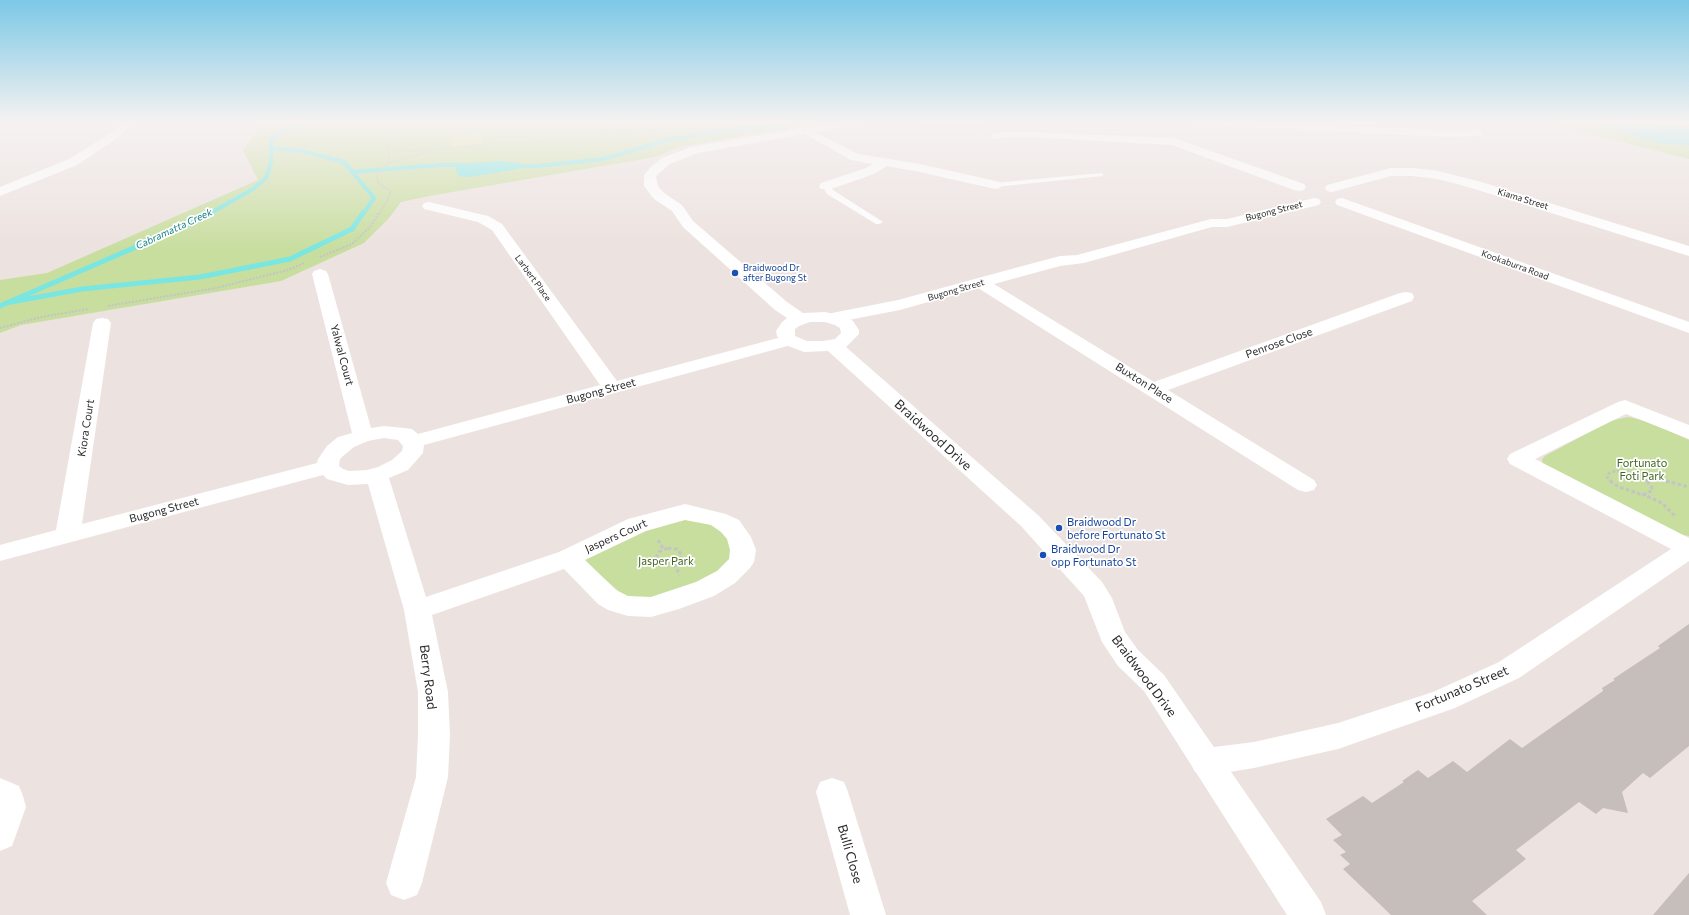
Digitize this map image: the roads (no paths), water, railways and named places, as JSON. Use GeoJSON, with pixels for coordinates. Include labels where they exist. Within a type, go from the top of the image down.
{"type":"FeatureCollection","features":[{"type":"Feature","properties":{"kind":"street"},"geometry":{"type":"LineString","coordinates":[[0,192],[68,164]]}},
{"type":"Feature","properties":{"kind":"street"},"geometry":{"type":"LineString","coordinates":[[664,164],[652,172],[650,179],[651,186],[655,191],[677,208],[688,224],[781,306],[800,319],[788,326],[785,331],[789,340]]}},
{"type":"Feature","properties":{"kind":"street"},"geometry":{"type":"LineString","coordinates":[[826,186],[842,179],[870,171],[883,164]]}},
{"type":"Feature","properties":{"kind":"street"},"geometry":{"type":"LineString","coordinates":[[888,164],[936,172],[995,185]]}},
{"type":"Feature","properties":{"kind":"street"},"geometry":{"type":"LineString","coordinates":[[1228,164],[1298,192],[1314,202],[1342,202],[1346,200],[1347,197],[1332,188],[1316,186],[1298,192]]}},
{"type":"Feature","properties":{"kind":"street","name":"Kiama Street"},"geometry":{"type":"LineString","coordinates":[[1332,188],[1391,172],[1416,172],[1438,175],[1463,181],[1689,251]]}},
{"type":"Feature","properties":{"kind":"street","name":"Bugong Street"},"geometry":{"type":"LineString","coordinates":[[1211,223],[1219,218],[1235,213],[1288,201],[1298,192]]}},
{"type":"Feature","properties":{"kind":"street","name":"Bugong Street"},"geometry":{"type":"LineString","coordinates":[[800,319],[817,317],[833,318],[900,305],[1070,266],[1078,260],[1211,223],[1227,223],[1314,202]]}},
{"type":"Feature","properties":{"kind":"street","name":"Kookaburra Road"},"geometry":{"type":"LineString","coordinates":[[1342,202],[1689,328]]}},
{"type":"Feature","properties":{"kind":"street","name":"Larbert Place"},"geometry":{"type":"LineString","coordinates":[[429,206],[483,218],[497,227],[612,388]]}},
{"type":"Feature","properties":{"kind":"street","name":"Yalwal Court"},"geometry":{"type":"LineString","coordinates":[[315,265],[363,436]]}},
{"type":"Feature","properties":{"kind":"street","name":"Bugong Street"},"geometry":{"type":"LineString","coordinates":[[412,442],[789,340],[800,345],[814,348],[841,338],[886,316],[986,285]]}},
{"type":"Feature","properties":{"kind":"street","name":"Buxton Place"},"geometry":{"type":"LineString","coordinates":[[986,285],[1306,484]]}},
{"type":"Feature","properties":{"kind":"street","name":"Penrose Close"},"geometry":{"type":"LineString","coordinates":[[1154,389],[1406,297]]}},
{"type":"Feature","properties":{"kind":"street","name":"Kiora Court"},"geometry":{"type":"LineString","coordinates":[[68,534],[101,313]]}},
{"type":"Feature","properties":{"kind":"street","name":"Braidwood Drive"},"geometry":{"type":"LineString","coordinates":[[833,318],[841,321],[841,338],[1030,521],[1093,589],[1099,598],[1112,635],[1128,658],[1154,684],[1308,915]]}},
{"type":"Feature","properties":{"kind":"street","name":"Fortunato Street"},"geometry":{"type":"LineString","coordinates":[[1206,762],[1254,755],[1338,736],[1444,700],[1510,670],[1689,548],[1518,460],[1625,406],[1689,433]]}},
{"type":"Feature","properties":{"kind":"street"},"geometry":{"type":"LineString","coordinates":[[384,432],[396,432],[404,434],[411,439],[414,446],[412,453],[400,465],[377,475],[348,478],[335,474],[328,467],[329,459],[335,451],[346,442],[363,436],[384,432]]}},
{"type":"Feature","properties":{"kind":"street","name":"Bugong Street"},"geometry":{"type":"LineString","coordinates":[[0,553],[328,467]]}},
{"type":"Feature","properties":{"kind":"street","name":"Berry Road"},"geometry":{"type":"LineString","coordinates":[[377,475],[417,610],[433,692],[434,735],[432,777],[404,883]]}},
{"type":"Feature","properties":{"kind":"street","name":"Jaspers Court"},"geometry":{"type":"LineString","coordinates":[[417,610],[568,558],[637,525],[685,512],[718,519],[730,526],[738,537],[743,550],[741,562],[726,577],[692,594],[651,607],[617,604],[568,558]]}},
{"type":"Feature","properties":{"kind":"street"},"geometry":{"type":"LineString","coordinates":[[0,792],[7,796],[10,807],[0,835]]}},
{"type":"Feature","properties":{"kind":"street","name":"Bulli Close"},"geometry":{"type":"LineString","coordinates":[[832,792],[868,915]]}},
{"type":"Feature","properties":{"kind":"lane"},"geometry":{"type":"LineString","coordinates":[[995,185],[1101,175]]}},
{"type":"Feature","properties":{"kind":"lane"},"geometry":{"type":"LineString","coordinates":[[826,186],[830,192],[879,222]]}},
{"type":"Feature","properties":{"kind":"water"},"geometry":{"type":"Polygon","coordinates":[[[462,164],[521,164],[526,166],[507,171],[469,177],[459,176],[454,166],[462,164]]]}},
{"type":"Feature","properties":{"kind":"waterway","name":"Cabramatta Creek"},"geometry":{"type":"LineString","coordinates":[[209,214],[253,189],[266,178],[271,164]]}},
{"type":"Feature","properties":{"kind":"waterway"},"geometry":{"type":"LineString","coordinates":[[345,164],[352,172]]}},
{"type":"Feature","properties":{"kind":"waterway"},"geometry":{"type":"LineString","coordinates":[[517,166],[558,164]]}},
{"type":"Feature","properties":{"kind":"waterway"},"geometry":{"type":"LineString","coordinates":[[352,172],[440,165],[465,165]]}},
{"type":"Feature","properties":{"kind":"waterway"},"geometry":{"type":"LineString","coordinates":[[352,172],[374,198],[363,214]]}},
{"type":"Feature","properties":{"kind":"waterway","name":"Cabramatta Creek"},"geometry":{"type":"LineString","coordinates":[[8,303],[211,213]]}},
{"type":"Feature","properties":{"kind":"waterway"},"geometry":{"type":"LineString","coordinates":[[8,303],[82,289],[200,277],[290,259],[352,229],[363,213]]}},
{"type":"Feature","properties":{"kind":"waterway","name":"Cabramatta Creek"},"geometry":{"type":"LineString","coordinates":[[0,306],[8,303]]}},
{"type":"Feature","properties":{"kind":"place","name":"Braidwood Dr after Bugong St"},"geometry":{"type":"Point","coordinates":[735,273]}},
{"type":"Feature","properties":{"kind":"place","name":"Braidwood Dr before Fortunato St"},"geometry":{"type":"Point","coordinates":[1059,528]}},
{"type":"Feature","properties":{"kind":"place","name":"Braidwood Dr opp Fortunato St"},"geometry":{"type":"Point","coordinates":[1043,555]}},
{"type":"Feature","properties":{"kind":"park label","name":"Fortunato Foti Park"},"geometry":{"type":"Point","coordinates":[1642,469]}},
{"type":"Feature","properties":{"kind":"park label","name":"Jasper Park"},"geometry":{"type":"Point","coordinates":[666,561]}}]}
